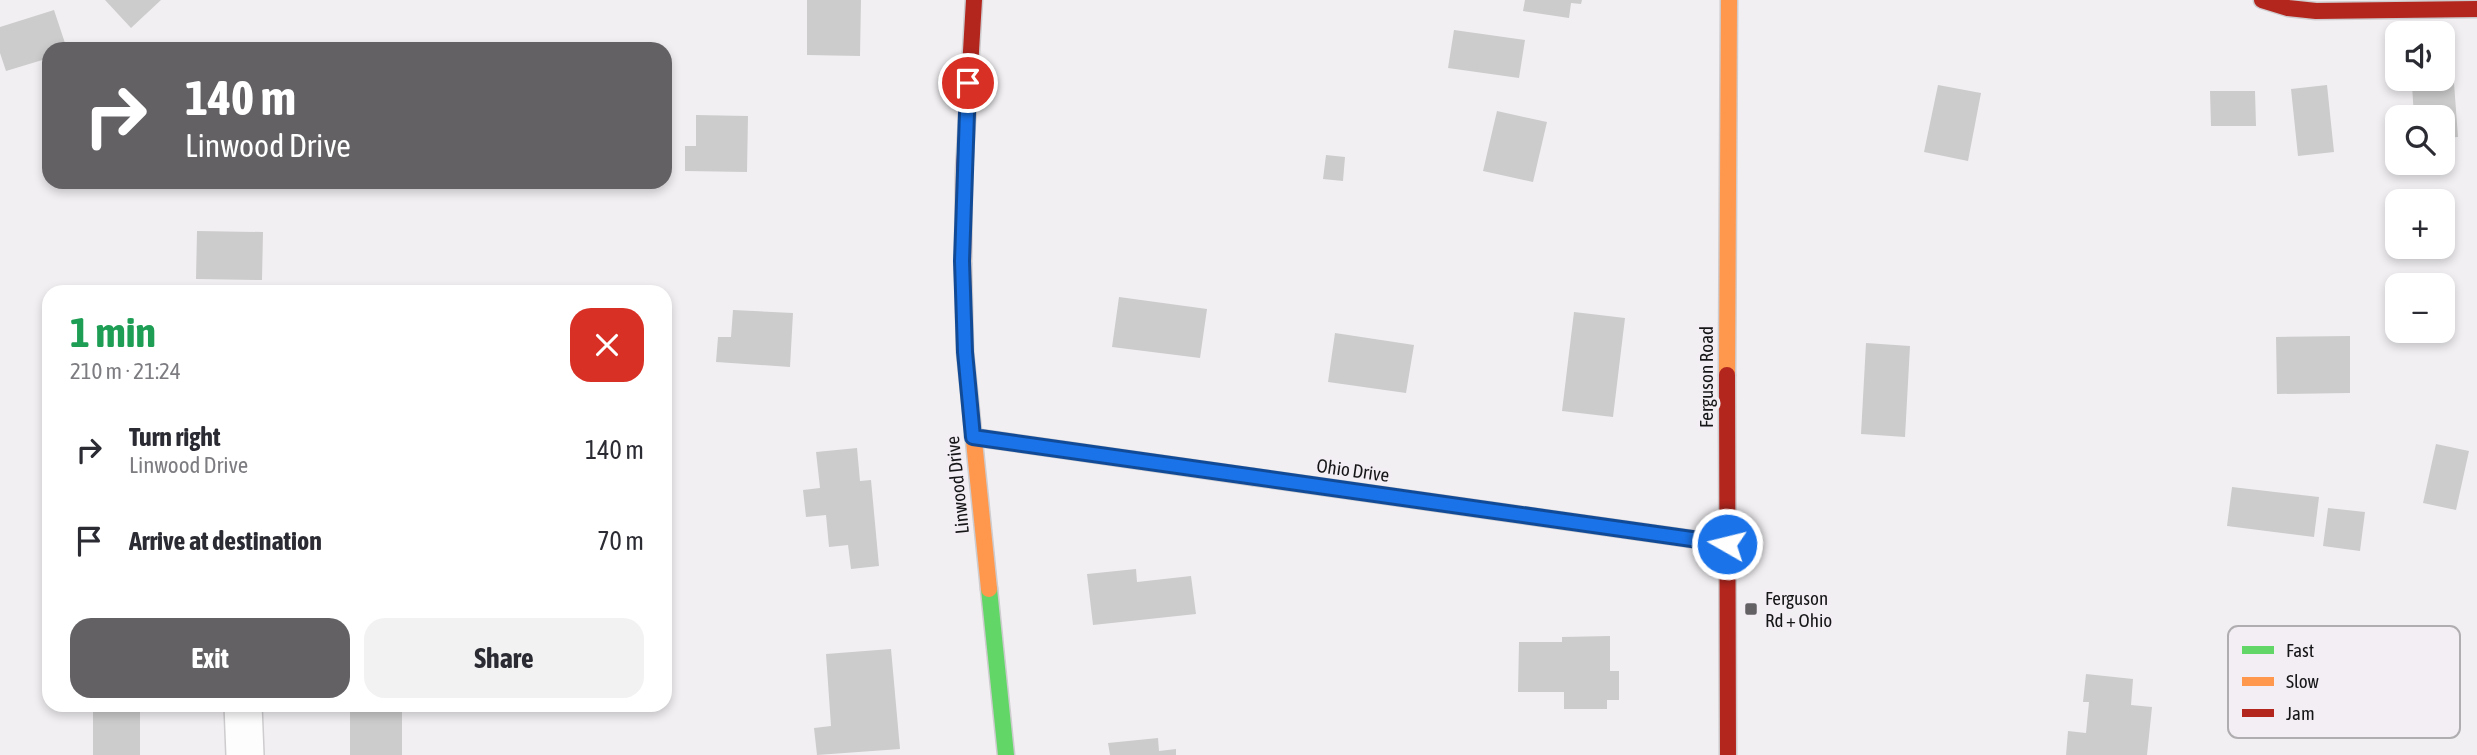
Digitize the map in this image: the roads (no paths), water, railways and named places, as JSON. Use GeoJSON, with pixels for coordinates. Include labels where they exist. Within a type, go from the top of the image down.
{"type":"FeatureCollection","features":[{"type":"Feature","properties":{"kind":"street","name":"Linwood Drive"},"geometry":{"type":"LineString","coordinates":[[974,0],[968,83],[962,261],[965,352],[1006,755]]}},
{"type":"Feature","properties":{"kind":"street","name":"Ferguson Road"},"geometry":{"type":"LineString","coordinates":[[1728,755],[1729,0]]}},
{"type":"Feature","properties":{"kind":"street"},"geometry":{"type":"LineString","coordinates":[[2262,0],[2288,8],[2316,11],[2477,9]]}},
{"type":"Feature","properties":{"kind":"street","name":"Ohio Drive"},"geometry":{"type":"LineString","coordinates":[[973,437],[1727,544]]}},
{"type":"Feature","properties":{"kind":"street"},"geometry":{"type":"LineString","coordinates":[[243,712],[245,755]]}},
{"type":"Feature","properties":{"kind":"place","name":"Ferguson Rd + Ohio"},"geometry":{"type":"Point","coordinates":[1751,609]}}]}
